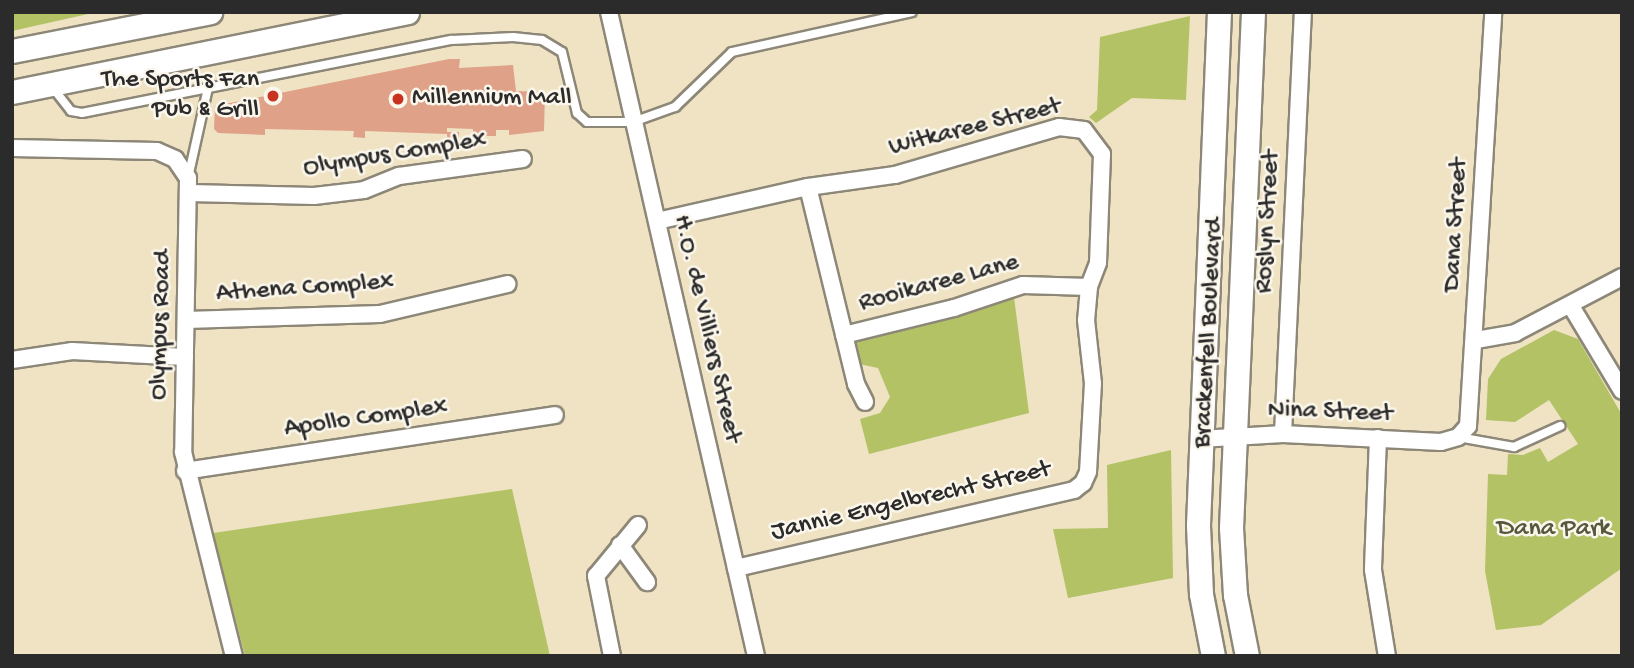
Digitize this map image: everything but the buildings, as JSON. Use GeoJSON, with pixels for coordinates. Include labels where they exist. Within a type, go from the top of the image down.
{"type":"FeatureCollection","features":[{"type":"Feature","properties":{"kind":"street"},"geometry":{"type":"LineString","coordinates":[[12,51],[210,12]]}},
{"type":"Feature","properties":{"kind":"street"},"geometry":{"type":"LineString","coordinates":[[12,92],[407,12]]}},
{"type":"Feature","properties":{"kind":"street","name":"H.O. de Villiers Street"},"geometry":{"type":"LineString","coordinates":[[609,12],[756,656]]}},
{"type":"Feature","properties":{"kind":"street","name":"Brackenfell Boulevard"},"geometry":{"type":"LineString","coordinates":[[1213,656],[1198,556],[1200,439],[1219,12]]}},
{"type":"Feature","properties":{"kind":"street","name":"Brackenfell Boulevard"},"geometry":{"type":"LineString","coordinates":[[1247,656],[1232,558],[1232,435],[1253,12]]}},
{"type":"Feature","properties":{"kind":"street","name":"Roslyn Street"},"geometry":{"type":"LineString","coordinates":[[1283,434],[1303,12]]}},
{"type":"Feature","properties":{"kind":"street","name":"Dana Street"},"geometry":{"type":"LineString","coordinates":[[1458,437],[1472,415],[1493,12]]}},
{"type":"Feature","properties":{"kind":"street","name":"Witkaree Street"},"geometry":{"type":"LineString","coordinates":[[657,221],[808,187],[895,175],[1059,127],[1084,130],[1100,146],[1103,161],[1098,263],[1088,287],[1086,320],[1093,383],[1088,472]]}},
{"type":"Feature","properties":{"kind":"street"},"geometry":{"type":"LineString","coordinates":[[12,148],[157,151],[175,159],[189,185]]}},
{"type":"Feature","properties":{"kind":"street","name":"Olympus Complex"},"geometry":{"type":"LineString","coordinates":[[189,185],[314,196],[364,190],[399,176],[523,159]]}},
{"type":"Feature","properties":{"kind":"street","name":"Olympus Road"},"geometry":{"type":"LineString","coordinates":[[189,185],[185,471],[234,656]]}},
{"type":"Feature","properties":{"kind":"street"},"geometry":{"type":"LineString","coordinates":[[808,187],[844,335],[865,402]]}},
{"type":"Feature","properties":{"kind":"street"},"geometry":{"type":"LineString","coordinates":[[1476,340],[1515,333],[1622,277]]}},
{"type":"Feature","properties":{"kind":"street","name":"Athena Complex"},"geometry":{"type":"LineString","coordinates":[[186,320],[380,314],[508,284]]}},
{"type":"Feature","properties":{"kind":"street","name":"Rooikaree Lane"},"geometry":{"type":"LineString","coordinates":[[844,335],[954,308],[1023,285],[1088,287]]}},
{"type":"Feature","properties":{"kind":"street"},"geometry":{"type":"LineString","coordinates":[[1571,306],[1622,391]]}},
{"type":"Feature","properties":{"kind":"street"},"geometry":{"type":"LineString","coordinates":[[12,360],[91,351],[185,357]]}},
{"type":"Feature","properties":{"kind":"street","name":"Apollo Complex"},"geometry":{"type":"LineString","coordinates":[[185,471],[555,415]]}},
{"type":"Feature","properties":{"kind":"street","name":"Nina Street"},"geometry":{"type":"LineString","coordinates":[[1200,439],[1283,434],[1441,442],[1458,437]]}},
{"type":"Feature","properties":{"kind":"street"},"geometry":{"type":"LineString","coordinates":[[1378,438],[1373,570],[1387,656]]}},
{"type":"Feature","properties":{"kind":"street","name":"Jannie Engelbrecht Street"},"geometry":{"type":"LineString","coordinates":[[736,568],[1074,490],[1088,472]]}},
{"type":"Feature","properties":{"kind":"street"},"geometry":{"type":"LineString","coordinates":[[612,656],[596,576],[638,525]]}},
{"type":"Feature","properties":{"kind":"street"},"geometry":{"type":"LineString","coordinates":[[620,545],[647,582]]}},
{"type":"Feature","properties":{"kind":"lane"},"geometry":{"type":"LineString","coordinates":[[51,84],[75,113],[452,40],[513,37],[552,44],[567,61],[573,101],[587,122],[633,122],[675,107],[732,52],[912,12]]}},
{"type":"Feature","properties":{"kind":"lane"},"geometry":{"type":"LineString","coordinates":[[189,185],[208,88]]}},
{"type":"Feature","properties":{"kind":"lane"},"geometry":{"type":"LineString","coordinates":[[1458,437],[1514,447],[1560,426]]}},
{"type":"Feature","properties":{"kind":"green space"},"geometry":{"type":"Polygon","coordinates":[[[12,12],[97,12],[12,31],[12,12]]]}},
{"type":"Feature","properties":{"kind":"green space"},"geometry":{"type":"Polygon","coordinates":[[[1190,16],[1186,100],[1132,98],[1096,123],[1089,117],[1097,110],[1100,37],[1190,16]]]}},
{"type":"Feature","properties":{"kind":"green space"},"geometry":{"type":"Polygon","coordinates":[[[1014,297],[1029,413],[869,454],[860,419],[880,413],[890,397],[878,368],[859,364],[854,342],[1014,297]]]}},
{"type":"Feature","properties":{"kind":"green space","name":"Dana Park"},"geometry":{"type":"Polygon","coordinates":[[[1554,330],[1578,339],[1622,415],[1622,568],[1541,625],[1496,630],[1485,571],[1488,474],[1507,475],[1508,454],[1523,455],[1540,448],[1548,462],[1578,444],[1549,400],[1515,422],[1486,420],[1488,379],[1501,359],[1554,330]]]}},
{"type":"Feature","properties":{"kind":"green space"},"geometry":{"type":"Polygon","coordinates":[[[1171,450],[1173,578],[1068,598],[1053,529],[1108,528],[1107,465],[1171,450]]]}},
{"type":"Feature","properties":{"kind":"green space"},"geometry":{"type":"Polygon","coordinates":[[[512,489],[550,656],[245,656],[213,533],[512,489]]]}},
{"type":"Feature","properties":{"kind":"place","name":"The Sports Fan Pub & Grill"},"geometry":{"type":"Point","coordinates":[273,96]}},
{"type":"Feature","properties":{"kind":"place","name":"Millennium Mall"},"geometry":{"type":"Point","coordinates":[398,99]}}]}
